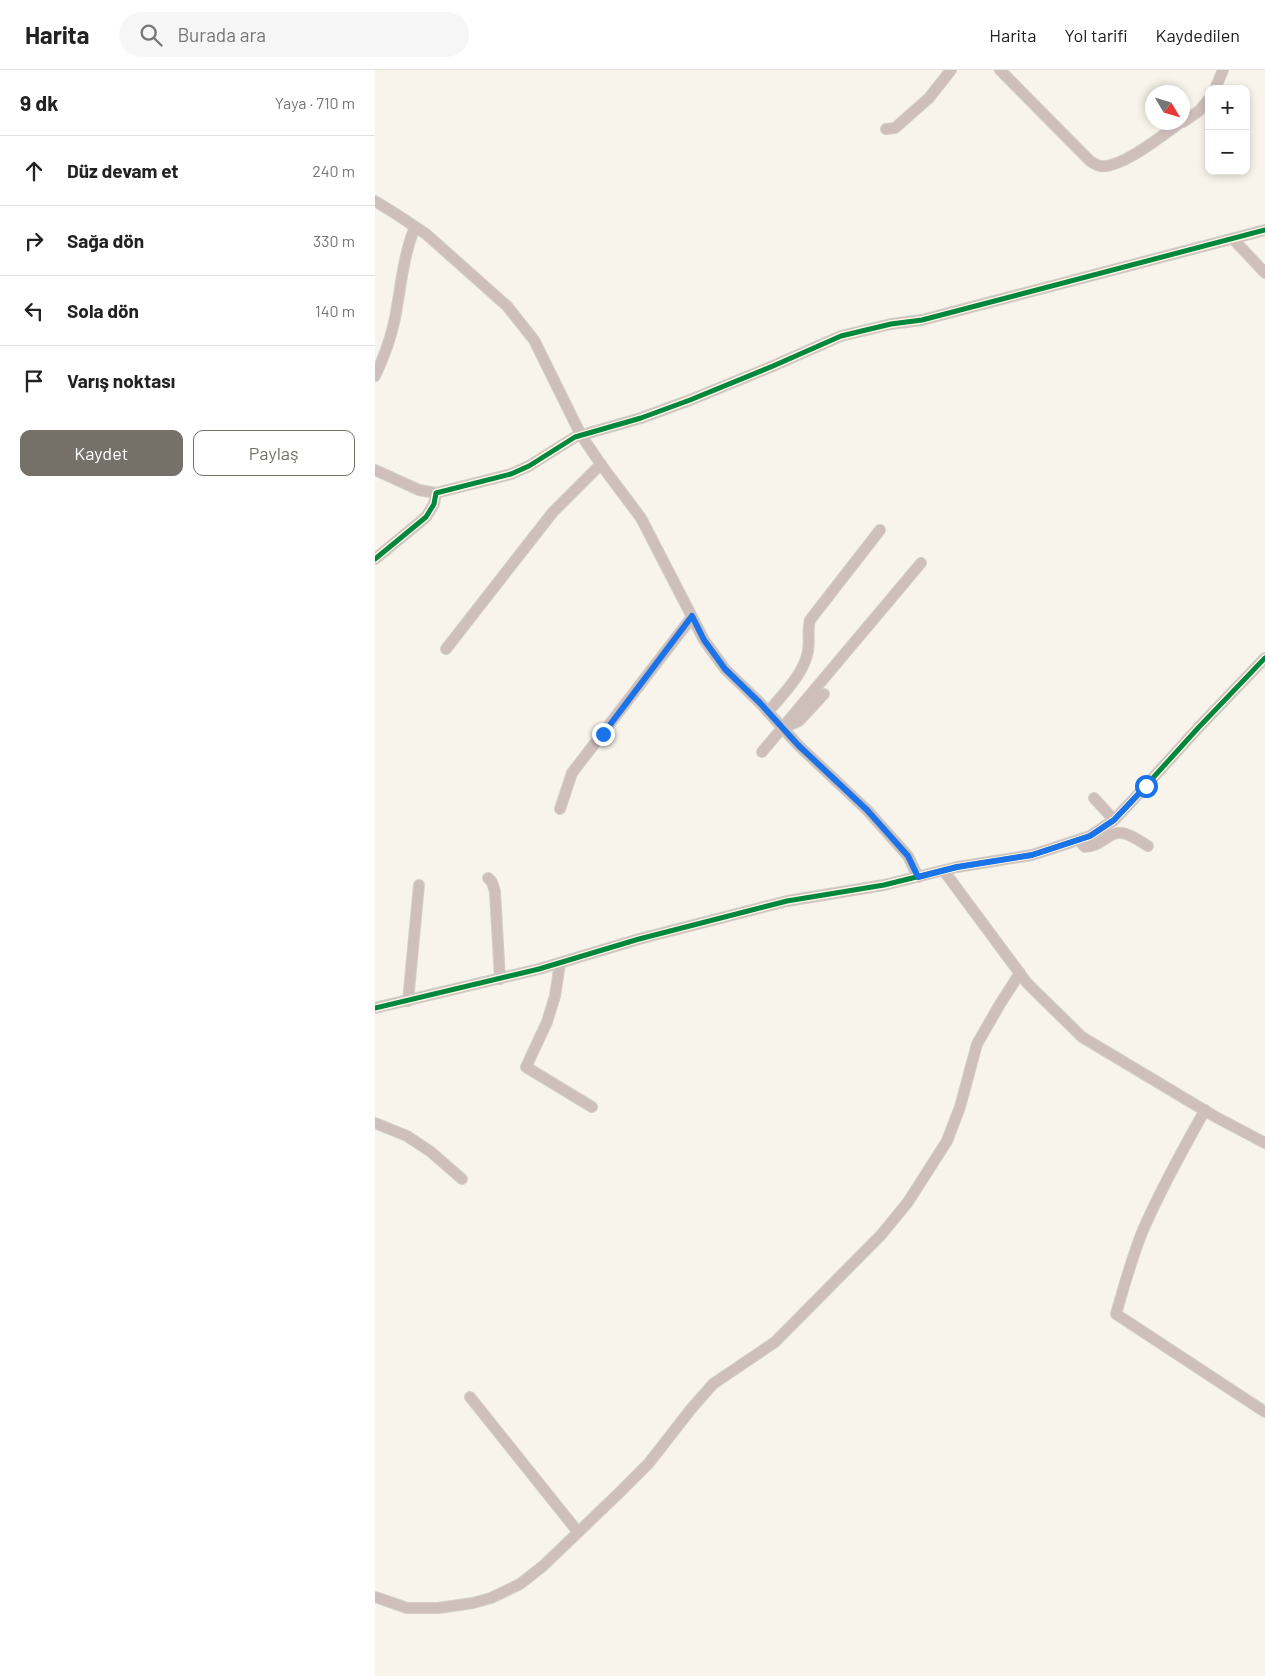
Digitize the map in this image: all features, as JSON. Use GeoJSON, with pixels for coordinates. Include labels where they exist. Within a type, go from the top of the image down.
{"type":"FeatureCollection","features":[{"type":"Feature","properties":{"kind":"street"},"geometry":{"type":"LineString","coordinates":[[886,129],[895,128],[929,98],[951,70]]}},
{"type":"Feature","properties":{"kind":"street"},"geometry":{"type":"LineString","coordinates":[[1000,70],[1090,161],[1098,166],[1109,165],[1131,157],[1170,130]]}},
{"type":"Feature","properties":{"kind":"street"},"geometry":{"type":"LineString","coordinates":[[1217,85],[1223,70]]}},
{"type":"Feature","properties":{"kind":"street"},"geometry":{"type":"LineString","coordinates":[[1190,117],[1199,111],[1205,104]]}},
{"type":"Feature","properties":{"kind":"street"},"geometry":{"type":"LineString","coordinates":[[375,201],[426,234],[507,306],[534,340],[581,435],[641,518],[704,640],[725,669],[889,834],[908,856],[918,877]]}},
{"type":"Feature","properties":{"kind":"street"},"geometry":{"type":"LineString","coordinates":[[375,376],[377,364],[389,342],[395,320],[403,264],[415,227]]}},
{"type":"Feature","properties":{"kind":"street"},"geometry":{"type":"LineString","coordinates":[[375,470],[419,490],[436,493],[511,474],[529,466],[575,437],[641,418],[690,400],[841,336],[891,324],[922,320],[1265,230]]}},
{"type":"Feature","properties":{"kind":"street"},"geometry":{"type":"LineString","coordinates":[[1233,239],[1265,273]]}},
{"type":"Feature","properties":{"kind":"street"},"geometry":{"type":"LineString","coordinates":[[446,649],[553,512],[601,464]]}},
{"type":"Feature","properties":{"kind":"street"},"geometry":{"type":"LineString","coordinates":[[375,559],[425,517],[433,504],[436,493]]}},
{"type":"Feature","properties":{"kind":"street"},"geometry":{"type":"LineString","coordinates":[[768,712],[803,667],[808,650],[810,620],[880,530]]}},
{"type":"Feature","properties":{"kind":"street"},"geometry":{"type":"LineString","coordinates":[[762,752],[921,564]]}},
{"type":"Feature","properties":{"kind":"street"},"geometry":{"type":"LineString","coordinates":[[560,809],[572,774],[692,616]]}},
{"type":"Feature","properties":{"kind":"street"},"geometry":{"type":"LineString","coordinates":[[375,1008],[500,979],[639,939],[787,901],[884,885],[944,871],[1032,855],[1090,836],[1114,820],[1265,658]]}},
{"type":"Feature","properties":{"kind":"street"},"geometry":{"type":"LineString","coordinates":[[783,728],[799,721],[825,694]]}},
{"type":"Feature","properties":{"kind":"street"},"geometry":{"type":"LineString","coordinates":[[1093,798],[1114,820]]}},
{"type":"Feature","properties":{"kind":"street"},"geometry":{"type":"LineString","coordinates":[[1079,840],[1085,847],[1093,847],[1114,834],[1122,833],[1148,846]]}},
{"type":"Feature","properties":{"kind":"street"},"geometry":{"type":"LineString","coordinates":[[944,871],[1027,983],[1083,1037],[1205,1110],[1265,1143]]}},
{"type":"Feature","properties":{"kind":"street"},"geometry":{"type":"LineString","coordinates":[[488,878],[492,882],[495,892],[500,979]]}},
{"type":"Feature","properties":{"kind":"street"},"geometry":{"type":"LineString","coordinates":[[408,1001],[419,884]]}},
{"type":"Feature","properties":{"kind":"street"},"geometry":{"type":"LineString","coordinates":[[560,963],[555,996],[547,1022],[526,1067],[592,1107]]}},
{"type":"Feature","properties":{"kind":"street"},"geometry":{"type":"LineString","coordinates":[[375,1597],[407,1608],[438,1608],[473,1603],[491,1598],[520,1584],[543,1566],[619,1493],[649,1463],[713,1384],[775,1342],[881,1235],[908,1202],[947,1141],[960,1107],[977,1044],[1020,973]]}},
{"type":"Feature","properties":{"kind":"street"},"geometry":{"type":"LineString","coordinates":[[1205,1110],[1170,1173],[1143,1230],[1129,1268],[1116,1314],[1265,1412]]}},
{"type":"Feature","properties":{"kind":"street"},"geometry":{"type":"LineString","coordinates":[[375,1123],[415,1141],[431,1152],[462,1179]]}},
{"type":"Feature","properties":{"kind":"street"},"geometry":{"type":"LineString","coordinates":[[470,1397],[578,1532]]}},
{"type":"Feature","properties":{"kind":"cycle path"},"geometry":{"type":"LineString","coordinates":[[375,559],[426,517],[434,504],[436,493],[511,474],[529,466],[575,437],[641,418],[690,400],[841,336],[891,324],[922,320],[1265,230]]}},
{"type":"Feature","properties":{"kind":"cycle path"},"geometry":{"type":"LineString","coordinates":[[375,1008],[539,969],[639,939],[787,901],[884,885],[957,867],[1032,855],[1090,836],[1114,820],[1265,658]]}},
{"type":"Feature","properties":{"kind":"route"},"geometry":{"type":"LineString","coordinates":[[603,734],[692,616],[704,640],[725,669],[760,703],[798,745],[867,810],[908,856],[918,877],[957,867],[1032,855],[1090,836],[1114,820],[1146,786]]}}]}
